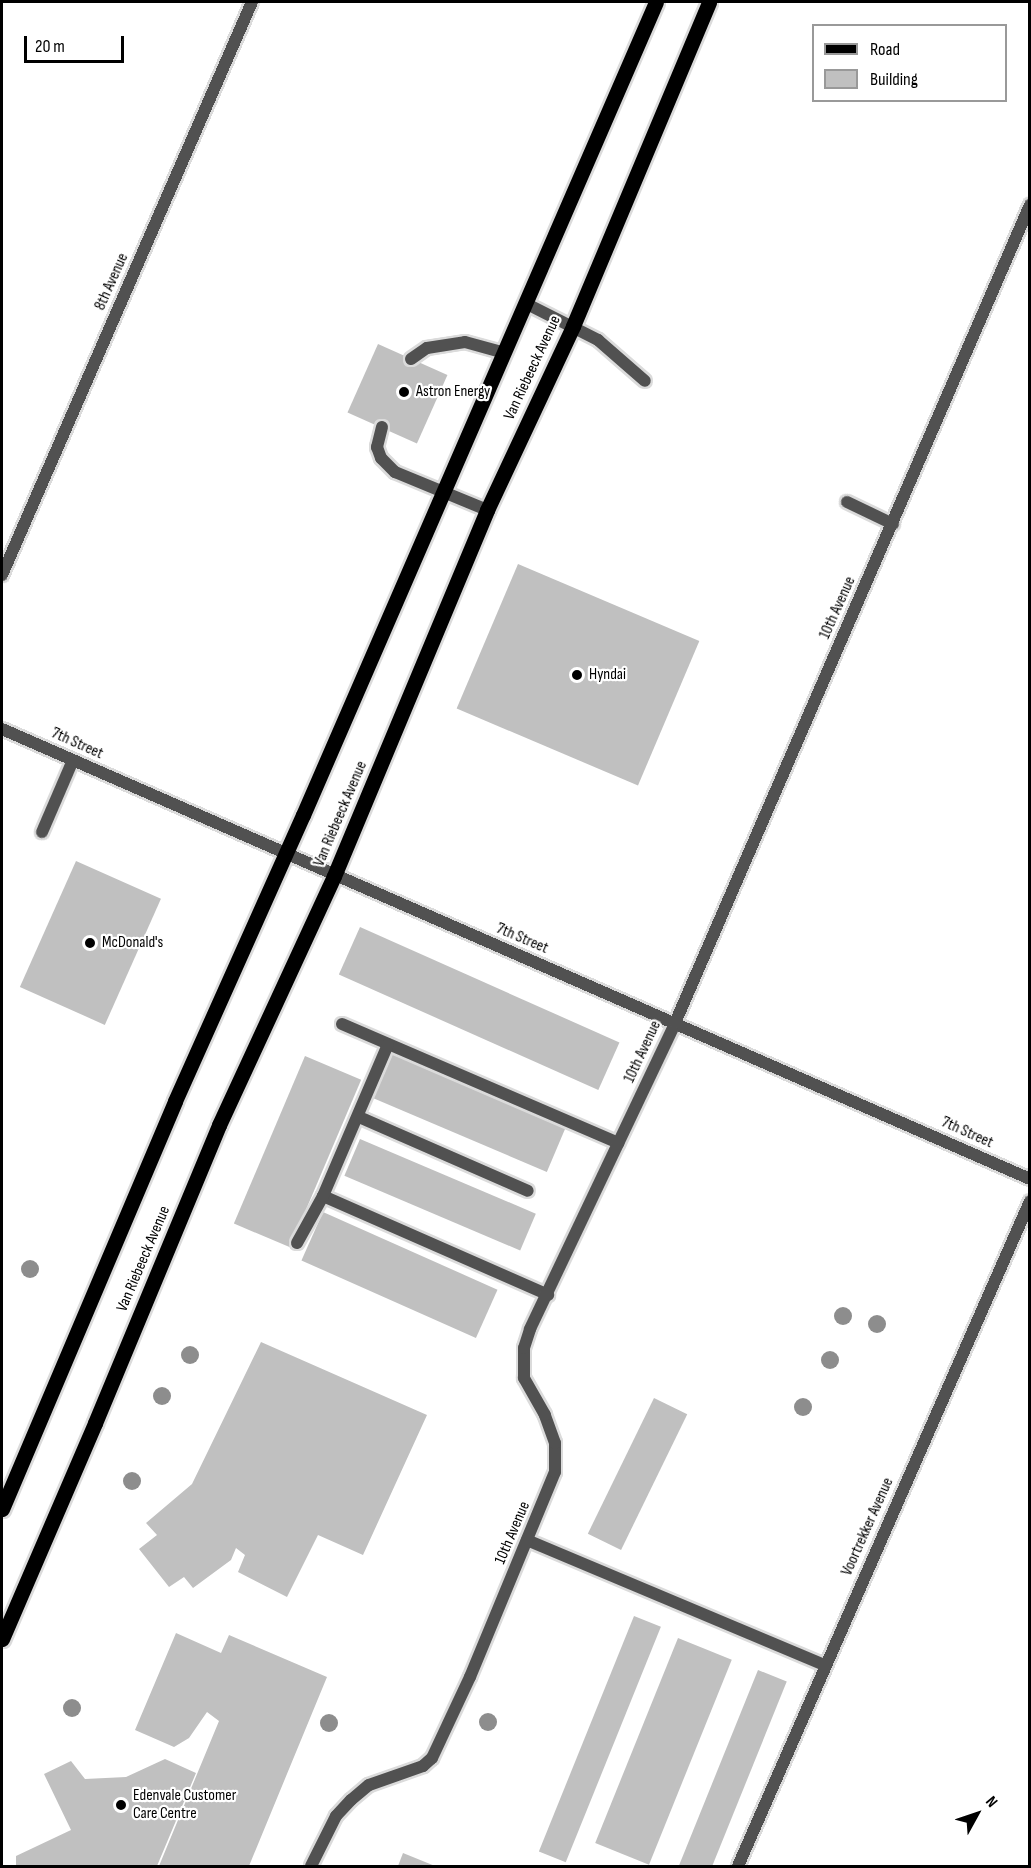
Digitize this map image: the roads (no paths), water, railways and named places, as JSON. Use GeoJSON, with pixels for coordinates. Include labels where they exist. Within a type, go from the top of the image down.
{"type":"FeatureCollection","features":[{"type":"Feature","properties":{"kind":"main road","name":"Van Riebeeck Avenue"},"geometry":{"type":"LineString","coordinates":[[2,1509],[175,1101],[527,304],[656,2]]}},
{"type":"Feature","properties":{"kind":"main road","name":"Van Riebeeck Avenue"},"geometry":{"type":"LineString","coordinates":[[2,1639],[100,1412],[219,1125],[334,876],[487,510],[573,326],[709,2]]}},
{"type":"Feature","properties":{"kind":"street","name":"8th Avenue"},"geometry":{"type":"LineString","coordinates":[[2,575],[252,2]]}},
{"type":"Feature","properties":{"kind":"street","name":"10th Avenue"},"geometry":{"type":"LineString","coordinates":[[311,1866],[336,1816],[351,1800],[369,1785],[386,1777],[423,1766],[432,1758],[456,1708],[555,1472],[557,1462],[555,1443],[548,1424],[524,1378],[522,1365],[530,1329],[675,1023],[893,524],[1029,204]]}},
{"type":"Feature","properties":{"kind":"street"},"geometry":{"type":"LineString","coordinates":[[527,304],[597,340],[645,381]]}},
{"type":"Feature","properties":{"kind":"street"},"geometry":{"type":"LineString","coordinates":[[411,359],[427,348],[465,342],[505,353]]}},
{"type":"Feature","properties":{"kind":"street"},"geometry":{"type":"LineString","coordinates":[[382,427],[376,447],[381,458],[395,472],[487,510]]}},
{"type":"Feature","properties":{"kind":"street"},"geometry":{"type":"LineString","coordinates":[[847,502],[893,524]]}},
{"type":"Feature","properties":{"kind":"street","name":"7th Street"},"geometry":{"type":"LineString","coordinates":[[2,729],[285,855],[1029,1179]]}},
{"type":"Feature","properties":{"kind":"street"},"geometry":{"type":"LineString","coordinates":[[42,832],[73,760]]}},
{"type":"Feature","properties":{"kind":"street"},"geometry":{"type":"LineString","coordinates":[[342,1024],[618,1143]]}},
{"type":"Feature","properties":{"kind":"street"},"geometry":{"type":"LineString","coordinates":[[297,1243],[323,1196],[359,1117],[388,1044]]}},
{"type":"Feature","properties":{"kind":"street"},"geometry":{"type":"LineString","coordinates":[[359,1117],[528,1191]]}},
{"type":"Feature","properties":{"kind":"street"},"geometry":{"type":"LineString","coordinates":[[323,1196],[548,1295]]}},
{"type":"Feature","properties":{"kind":"street","name":"Voortrekker Avenue"},"geometry":{"type":"LineString","coordinates":[[738,1866],[1029,1201]]}},
{"type":"Feature","properties":{"kind":"street"},"geometry":{"type":"LineString","coordinates":[[527,1540],[825,1665]]}},
{"type":"Feature","properties":{"kind":"place","name":"Astron Energy"},"geometry":{"type":"Point","coordinates":[404,392]}},
{"type":"Feature","properties":{"kind":"place","name":"Hyndai"},"geometry":{"type":"Point","coordinates":[577,675]}},
{"type":"Feature","properties":{"kind":"place","name":"McDonald's"},"geometry":{"type":"Point","coordinates":[90,943]}},
{"type":"Feature","properties":{"kind":"place","name":"Edenvale Customer Care Centre"},"geometry":{"type":"Point","coordinates":[121,1805]}}]}
